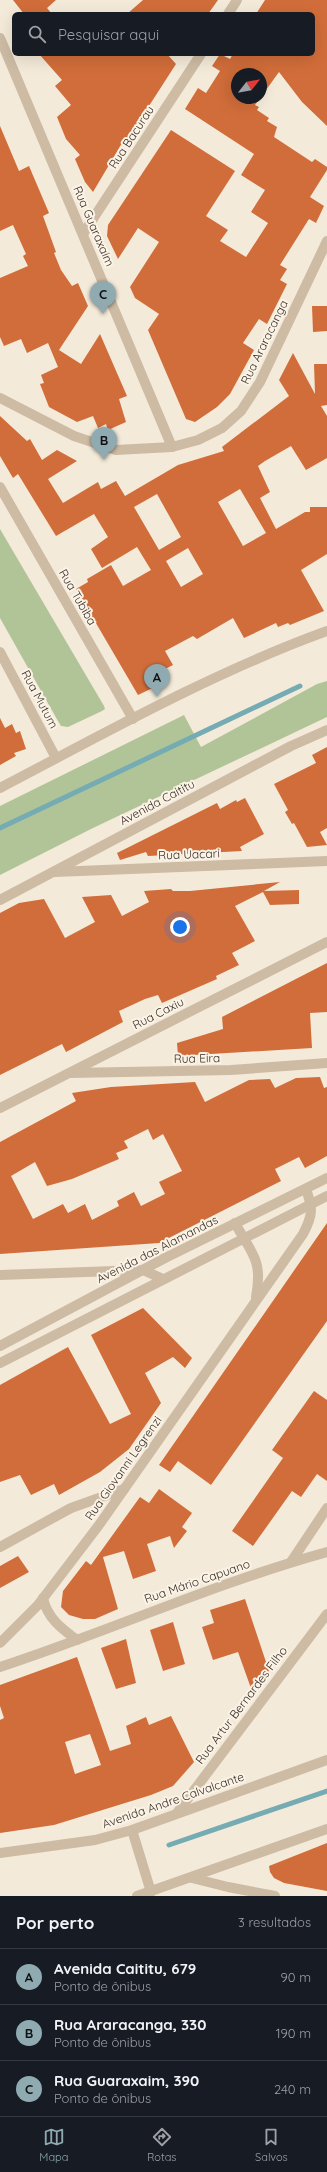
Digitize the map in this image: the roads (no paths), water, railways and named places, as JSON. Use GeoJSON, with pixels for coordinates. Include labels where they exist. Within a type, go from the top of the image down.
{"type":"FeatureCollection","features":[{"type":"Feature","properties":{"kind":"street"},"geometry":{"type":"LineString","coordinates":[[229,12],[237,0]]}},
{"type":"Feature","properties":{"kind":"street","name":"Rua Guaraxaim"},"geometry":{"type":"LineString","coordinates":[[0,38],[172,447]]}},
{"type":"Feature","properties":{"kind":"street","name":"Rua Bacurau"},"geometry":{"type":"LineString","coordinates":[[83,234],[200,56]]}},
{"type":"Feature","properties":{"kind":"street","name":"Rua Araracanga"},"geometry":{"type":"LineString","coordinates":[[0,398],[74,436],[116,450],[172,447],[198,440],[222,428],[241,411],[260,382],[327,241]]}},
{"type":"Feature","properties":{"kind":"street","name":"Rua Tubiba"},"geometry":{"type":"LineString","coordinates":[[0,487],[133,719]]}},
{"type":"Feature","properties":{"kind":"street"},"geometry":{"type":"LineString","coordinates":[[0,788],[133,719],[280,648],[327,631]]}},
{"type":"Feature","properties":{"kind":"street","name":"Rua Mutum"},"geometry":{"type":"LineString","coordinates":[[0,652],[56,758]]}},
{"type":"Feature","properties":{"kind":"street","name":"Avenida Caititu"},"geometry":{"type":"LineString","coordinates":[[0,900],[291,746],[327,730]]}},
{"type":"Feature","properties":{"kind":"street","name":"Rua Uacari"},"geometry":{"type":"LineString","coordinates":[[53,872],[327,861]]}},
{"type":"Feature","properties":{"kind":"street","name":"Rua Caxiu"},"geometry":{"type":"LineString","coordinates":[[0,1108],[327,942]]}},
{"type":"Feature","properties":{"kind":"street","name":"Rua Eira"},"geometry":{"type":"LineString","coordinates":[[67,1074],[231,1070],[327,1063]]}},
{"type":"Feature","properties":{"kind":"street","name":"Avenida das Alamandas"},"geometry":{"type":"LineString","coordinates":[[0,1346],[143,1270],[327,1178]]}},
{"type":"Feature","properties":{"kind":"street"},"geometry":{"type":"LineString","coordinates":[[306,1189],[312,1204]]}},
{"type":"Feature","properties":{"kind":"street"},"geometry":{"type":"LineString","coordinates":[[0,1363],[327,1196]]}},
{"type":"Feature","properties":{"kind":"street","name":"Rua Giovanni Legrenzi"},"geometry":{"type":"LineString","coordinates":[[0,1643],[44,1598],[124,1489],[303,1234],[311,1218],[312,1204]]}},
{"type":"Feature","properties":{"kind":"street","name":"Rua Giovanni Legrenzi"},"geometry":{"type":"LineString","coordinates":[[235,1223],[257,1262],[259,1272],[256,1299]]}},
{"type":"Feature","properties":{"kind":"street"},"geometry":{"type":"LineString","coordinates":[[0,1275],[143,1270],[163,1279]]}},
{"type":"Feature","properties":{"kind":"street"},"geometry":{"type":"LineString","coordinates":[[0,1546],[71,1508],[124,1489]]}},
{"type":"Feature","properties":{"kind":"street"},"geometry":{"type":"LineString","coordinates":[[291,1562],[327,1508]]}},
{"type":"Feature","properties":{"kind":"street","name":"Rua Mário Capuano"},"geometry":{"type":"LineString","coordinates":[[0,1667],[77,1640],[158,1608],[291,1562],[327,1552]]}},
{"type":"Feature","properties":{"kind":"street"},"geometry":{"type":"LineString","coordinates":[[44,1598],[49,1614],[58,1626],[77,1640]]}},
{"type":"Feature","properties":{"kind":"street","name":"Rua Artur Bernardes Filho"},"geometry":{"type":"LineString","coordinates":[[177,1812],[327,1614]]}},
{"type":"Feature","properties":{"kind":"street","name":"Avenida Andre Calvalcante"},"geometry":{"type":"LineString","coordinates":[[0,1853],[95,1840],[132,1830],[177,1812],[327,1760]]}},
{"type":"Feature","properties":{"kind":"street"},"geometry":{"type":"LineString","coordinates":[[137,1896],[192,1878],[327,1829]]}},
{"type":"Feature","properties":{"kind":"street"},"geometry":{"type":"LineString","coordinates":[[132,1830],[151,1892]]}},
{"type":"Feature","properties":{"kind":"street"},"geometry":{"type":"LineString","coordinates":[[192,1878],[228,1888],[275,1896]]}},
{"type":"Feature","properties":{"kind":"waterway"},"geometry":{"type":"LineString","coordinates":[[0,828],[300,686]]}},
{"type":"Feature","properties":{"kind":"waterway"},"geometry":{"type":"LineString","coordinates":[[169,1845],[327,1791]]}},
{"type":"Feature","properties":{"kind":"place","name":"Rua Guaraxaim, 390"},"geometry":{"type":"Point","coordinates":[103,314]}},
{"type":"Feature","properties":{"kind":"place","name":"Rua Araracanga, 330"},"geometry":{"type":"Point","coordinates":[104,460]}},
{"type":"Feature","properties":{"kind":"place","name":"Avenida Caititu, 679"},"geometry":{"type":"Point","coordinates":[157,697]}}]}
